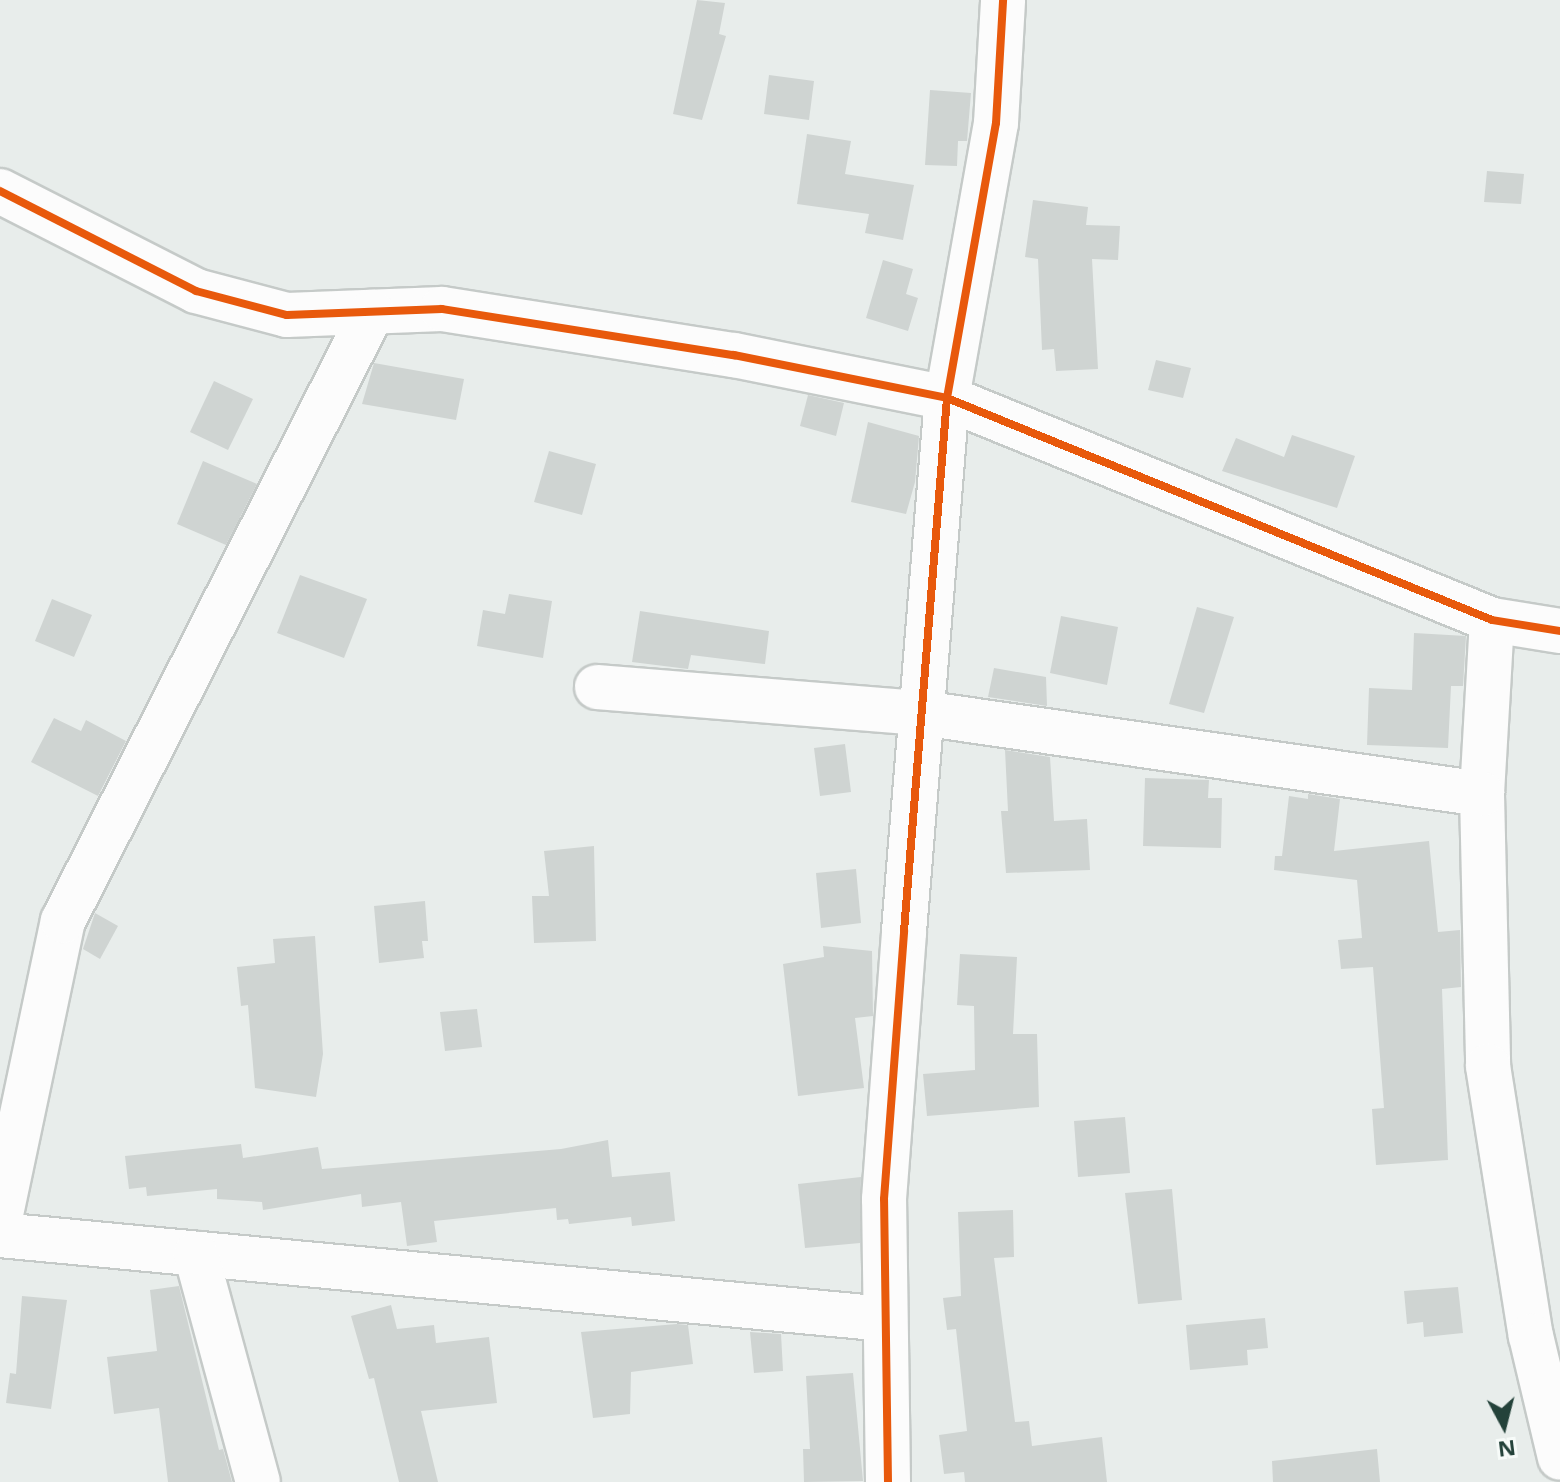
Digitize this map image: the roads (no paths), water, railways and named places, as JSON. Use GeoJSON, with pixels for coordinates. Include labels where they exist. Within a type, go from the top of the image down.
{"type":"FeatureCollection","features":[{"type":"Feature","properties":{"kind":"street"},"geometry":{"type":"LineString","coordinates":[[888,1482],[884,1199],[921,713],[947,398],[996,123],[1003,0]]}},
{"type":"Feature","properties":{"kind":"street"},"geometry":{"type":"LineString","coordinates":[[0,191],[196,291],[287,315],[442,309],[734,355],[947,398],[1492,620],[1560,631]]}},
{"type":"Feature","properties":{"kind":"street"},"geometry":{"type":"LineString","coordinates":[[0,1219],[63,921],[372,312]]}},
{"type":"Feature","properties":{"kind":"street"},"geometry":{"type":"LineString","coordinates":[[1492,620],[1482,794],[1488,1066],[1531,1336],[1560,1458]]}},
{"type":"Feature","properties":{"kind":"street"},"geometry":{"type":"LineString","coordinates":[[597,687],[921,713],[1482,794]]}},
{"type":"Feature","properties":{"kind":"street"},"geometry":{"type":"LineString","coordinates":[[0,1235],[885,1319]]}},
{"type":"Feature","properties":{"kind":"street"},"geometry":{"type":"LineString","coordinates":[[196,1254],[258,1482]]}}]}
